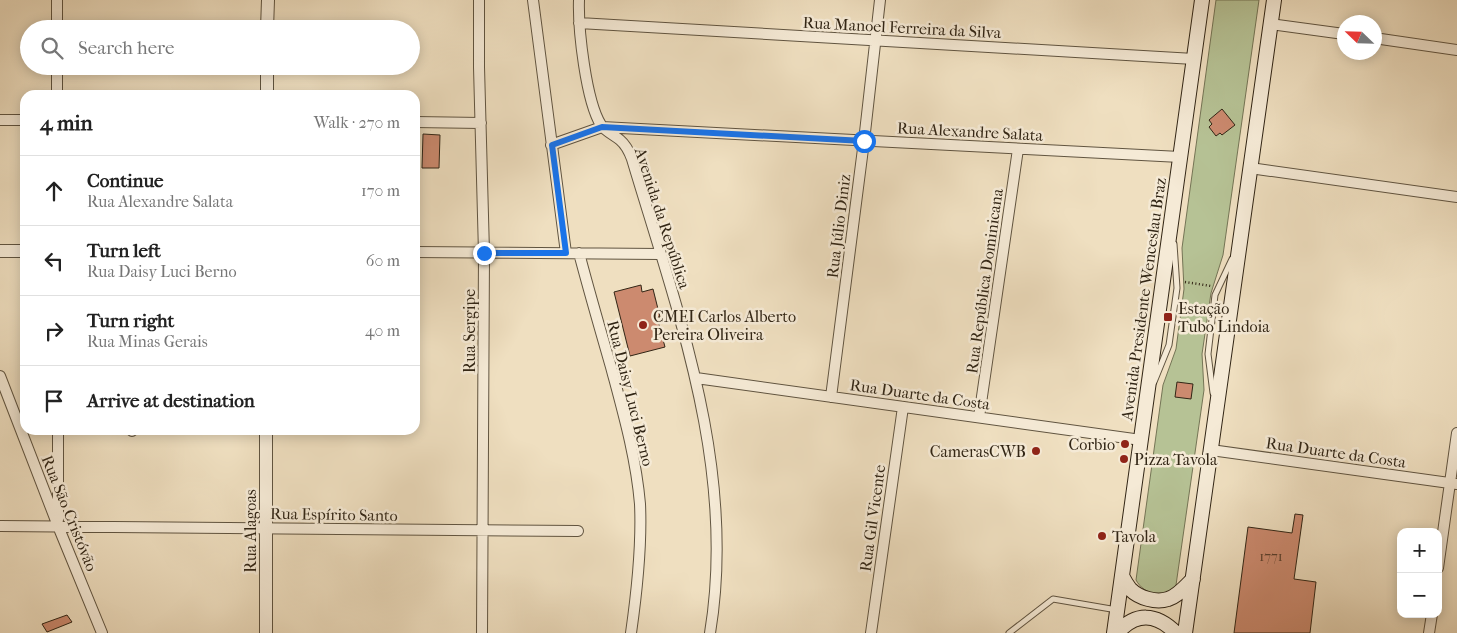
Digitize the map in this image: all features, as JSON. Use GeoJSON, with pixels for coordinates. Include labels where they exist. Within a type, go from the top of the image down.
{"type":"FeatureCollection","features":[{"type":"Feature","properties":{"kind":"main road","name":"Avenida Presidente Wenceslau Braz"},"geometry":{"type":"LineString","coordinates":[[1115,633],[1202,0]]}},
{"type":"Feature","properties":{"kind":"main road"},"geometry":{"type":"LineString","coordinates":[[1185,633],[1274,0]]}},
{"type":"Feature","properties":{"kind":"main road"},"geometry":{"type":"LineString","coordinates":[[1122,576],[1130,589],[1141,597],[1155,600],[1168,599],[1193,579]]}},
{"type":"Feature","properties":{"kind":"main road"},"geometry":{"type":"LineString","coordinates":[[1115,633],[1126,623],[1139,618],[1153,618],[1166,623],[1176,633]]}},
{"type":"Feature","properties":{"kind":"street"},"geometry":{"type":"LineString","coordinates":[[57,0],[57,20]]}},
{"type":"Feature","properties":{"kind":"street"},"geometry":{"type":"LineString","coordinates":[[268,0],[268,20]]}},
{"type":"Feature","properties":{"kind":"street","name":"Rua Sergipe"},"geometry":{"type":"LineString","coordinates":[[479,0],[478,50],[484,253],[482,633]]}},
{"type":"Feature","properties":{"kind":"street"},"geometry":{"type":"LineString","coordinates":[[533,0],[566,253]]}},
{"type":"Feature","properties":{"kind":"street"},"geometry":{"type":"LineString","coordinates":[[579,0],[579,23],[590,88],[602,127]]}},
{"type":"Feature","properties":{"kind":"street","name":"Rua Júlio Diniz"},"geometry":{"type":"LineString","coordinates":[[831,397],[880,0]]}},
{"type":"Feature","properties":{"kind":"street","name":"Rua Manoel Ferreira da Silva"},"geometry":{"type":"LineString","coordinates":[[579,23],[1194,59]]}},
{"type":"Feature","properties":{"kind":"street"},"geometry":{"type":"LineString","coordinates":[[1270,24],[1337,33]]}},
{"type":"Feature","properties":{"kind":"street"},"geometry":{"type":"LineString","coordinates":[[1382,39],[1457,50]]}},
{"type":"Feature","properties":{"kind":"street"},"geometry":{"type":"LineString","coordinates":[[57,75],[57,90]]}},
{"type":"Feature","properties":{"kind":"street"},"geometry":{"type":"LineString","coordinates":[[267,75],[267,90]]}},
{"type":"Feature","properties":{"kind":"street"},"geometry":{"type":"LineString","coordinates":[[0,120],[20,120]]}},
{"type":"Feature","properties":{"kind":"street"},"geometry":{"type":"LineString","coordinates":[[420,122],[481,123]]}},
{"type":"Feature","properties":{"kind":"street","name":"Rua Alexandre Salata"},"geometry":{"type":"LineString","coordinates":[[552,145],[602,127],[1180,157]]}},
{"type":"Feature","properties":{"kind":"street","name":"Avenida da República"},"geometry":{"type":"LineString","coordinates":[[602,127],[620,140],[628,149],[632,159],[696,378],[709,447],[716,509],[715,594],[710,633]]}},
{"type":"Feature","properties":{"kind":"street","name":"Rua República Dominicana"},"geometry":{"type":"LineString","coordinates":[[978,417],[1018,149]]}},
{"type":"Feature","properties":{"kind":"street"},"geometry":{"type":"LineString","coordinates":[[1250,168],[1457,197]]}},
{"type":"Feature","properties":{"kind":"street"},"geometry":{"type":"LineString","coordinates":[[0,251],[20,251]]}},
{"type":"Feature","properties":{"kind":"street"},"geometry":{"type":"LineString","coordinates":[[420,252],[660,254]]}},
{"type":"Feature","properties":{"kind":"street","name":"Rua Daisy Luci Berno"},"geometry":{"type":"LineString","coordinates":[[578,253],[622,406],[636,470],[640,505],[640,537],[631,633]]}},
{"type":"Feature","properties":{"kind":"street","name":"Rua São Cristóvão"},"geometry":{"type":"LineString","coordinates":[[0,376],[20,428]]}},
{"type":"Feature","properties":{"kind":"street","name":"Rua Duarte da Costa"},"geometry":{"type":"LineString","coordinates":[[696,378],[1141,440]]}},
{"type":"Feature","properties":{"kind":"street","name":"Rua Gil Vicente"},"geometry":{"type":"LineString","coordinates":[[871,633],[903,407]]}},
{"type":"Feature","properties":{"kind":"street"},"geometry":{"type":"LineString","coordinates":[[1442,547],[1454,484],[1457,433]]}},
{"type":"Feature","properties":{"kind":"street","name":"Rua São Cristóvão"},"geometry":{"type":"LineString","coordinates":[[23,435],[102,633]]}},
{"type":"Feature","properties":{"kind":"street"},"geometry":{"type":"LineString","coordinates":[[58,435],[58,526]]}},
{"type":"Feature","properties":{"kind":"street","name":"Rua Alagoas"},"geometry":{"type":"LineString","coordinates":[[266,435],[266,633]]}},
{"type":"Feature","properties":{"kind":"street","name":"Rua Duarte da Costa"},"geometry":{"type":"LineString","coordinates":[[1211,450],[1454,484]]}},
{"type":"Feature","properties":{"kind":"street","name":"Rua Espírito Santo"},"geometry":{"type":"LineString","coordinates":[[0,526],[578,532]]}},
{"type":"Feature","properties":{"kind":"street"},"geometry":{"type":"LineString","coordinates":[[1429,633],[1431,618]]}},
{"type":"Feature","properties":{"kind":"lane"},"geometry":{"type":"LineString","coordinates":[[1146,402],[1169,345],[1177,288],[1172,216]]}},
{"type":"Feature","properties":{"kind":"lane"},"geometry":{"type":"LineString","coordinates":[[1216,414],[1208,354],[1216,295],[1240,244]]}},
{"type":"Feature","properties":{"kind":"lane"},"geometry":{"type":"LineString","coordinates":[[1009,633],[1053,600],[1117,610]]}},
{"type":"Feature","properties":{"kind":"path"},"geometry":{"type":"LineString","coordinates":[[1176,281],[1219,287]]}},
{"type":"Feature","properties":{"kind":"green space"},"geometry":{"type":"Polygon","coordinates":[[[1216,0],[1259,0],[1223,255],[1211,293],[1202,354],[1204,390],[1176,585],[1166,593],[1155,594],[1144,589],[1136,580],[1163,385],[1176,349],[1184,289],[1182,248],[1216,0]]]}},
{"type":"Feature","properties":{"kind":"building"},"geometry":{"type":"Polygon","coordinates":[[[1222,109],[1235,125],[1222,135],[1220,133],[1216,136],[1209,127],[1212,124],[1209,120],[1222,109]]]}},
{"type":"Feature","properties":{"kind":"building"},"geometry":{"type":"Polygon","coordinates":[[[423,134],[440,135],[439,168],[422,168],[423,134]]]}},
{"type":"Feature","properties":{"kind":"building"},"geometry":{"type":"Polygon","coordinates":[[[641,285],[642,292],[653,289],[660,317],[657,317],[665,347],[630,356],[614,292],[641,285]]]}},
{"type":"Feature","properties":{"kind":"building"},"geometry":{"type":"Polygon","coordinates":[[[1177,382],[1193,384],[1191,399],[1175,397],[1177,382]]]}},
{"type":"Feature","properties":{"kind":"building"},"geometry":{"type":"Polygon","coordinates":[[[1295,514],[1303,515],[1294,579],[1316,582],[1310,633],[1234,633],[1248,527],[1292,533],[1295,514]]]}},
{"type":"Feature","properties":{"kind":"building"},"geometry":{"type":"Polygon","coordinates":[[[67,615],[72,622],[47,632],[42,624],[67,615]]]}},
{"type":"Feature","properties":{"kind":"place","name":"Estação Tubo Lindoia"},"geometry":{"type":"Point","coordinates":[1168,317]}},
{"type":"Feature","properties":{"kind":"place","name":"CMEI Carlos Alberto Pereira Oliveira"},"geometry":{"type":"Point","coordinates":[643,325]}},
{"type":"Feature","properties":{"kind":"place","name":"Corbio"},"geometry":{"type":"Point","coordinates":[1125,444]}},
{"type":"Feature","properties":{"kind":"place","name":"CamerasCWB"},"geometry":{"type":"Point","coordinates":[1036,451]}},
{"type":"Feature","properties":{"kind":"place","name":"Pizza Tavola"},"geometry":{"type":"Point","coordinates":[1124,459]}},
{"type":"Feature","properties":{"kind":"place","name":"Tavola"},"geometry":{"type":"Point","coordinates":[1102,536]}},
{"type":"Feature","properties":{"kind":"route"},"geometry":{"type":"LineString","coordinates":[[484,253],[566,253],[552,145],[602,127],[864,141]]}}]}
